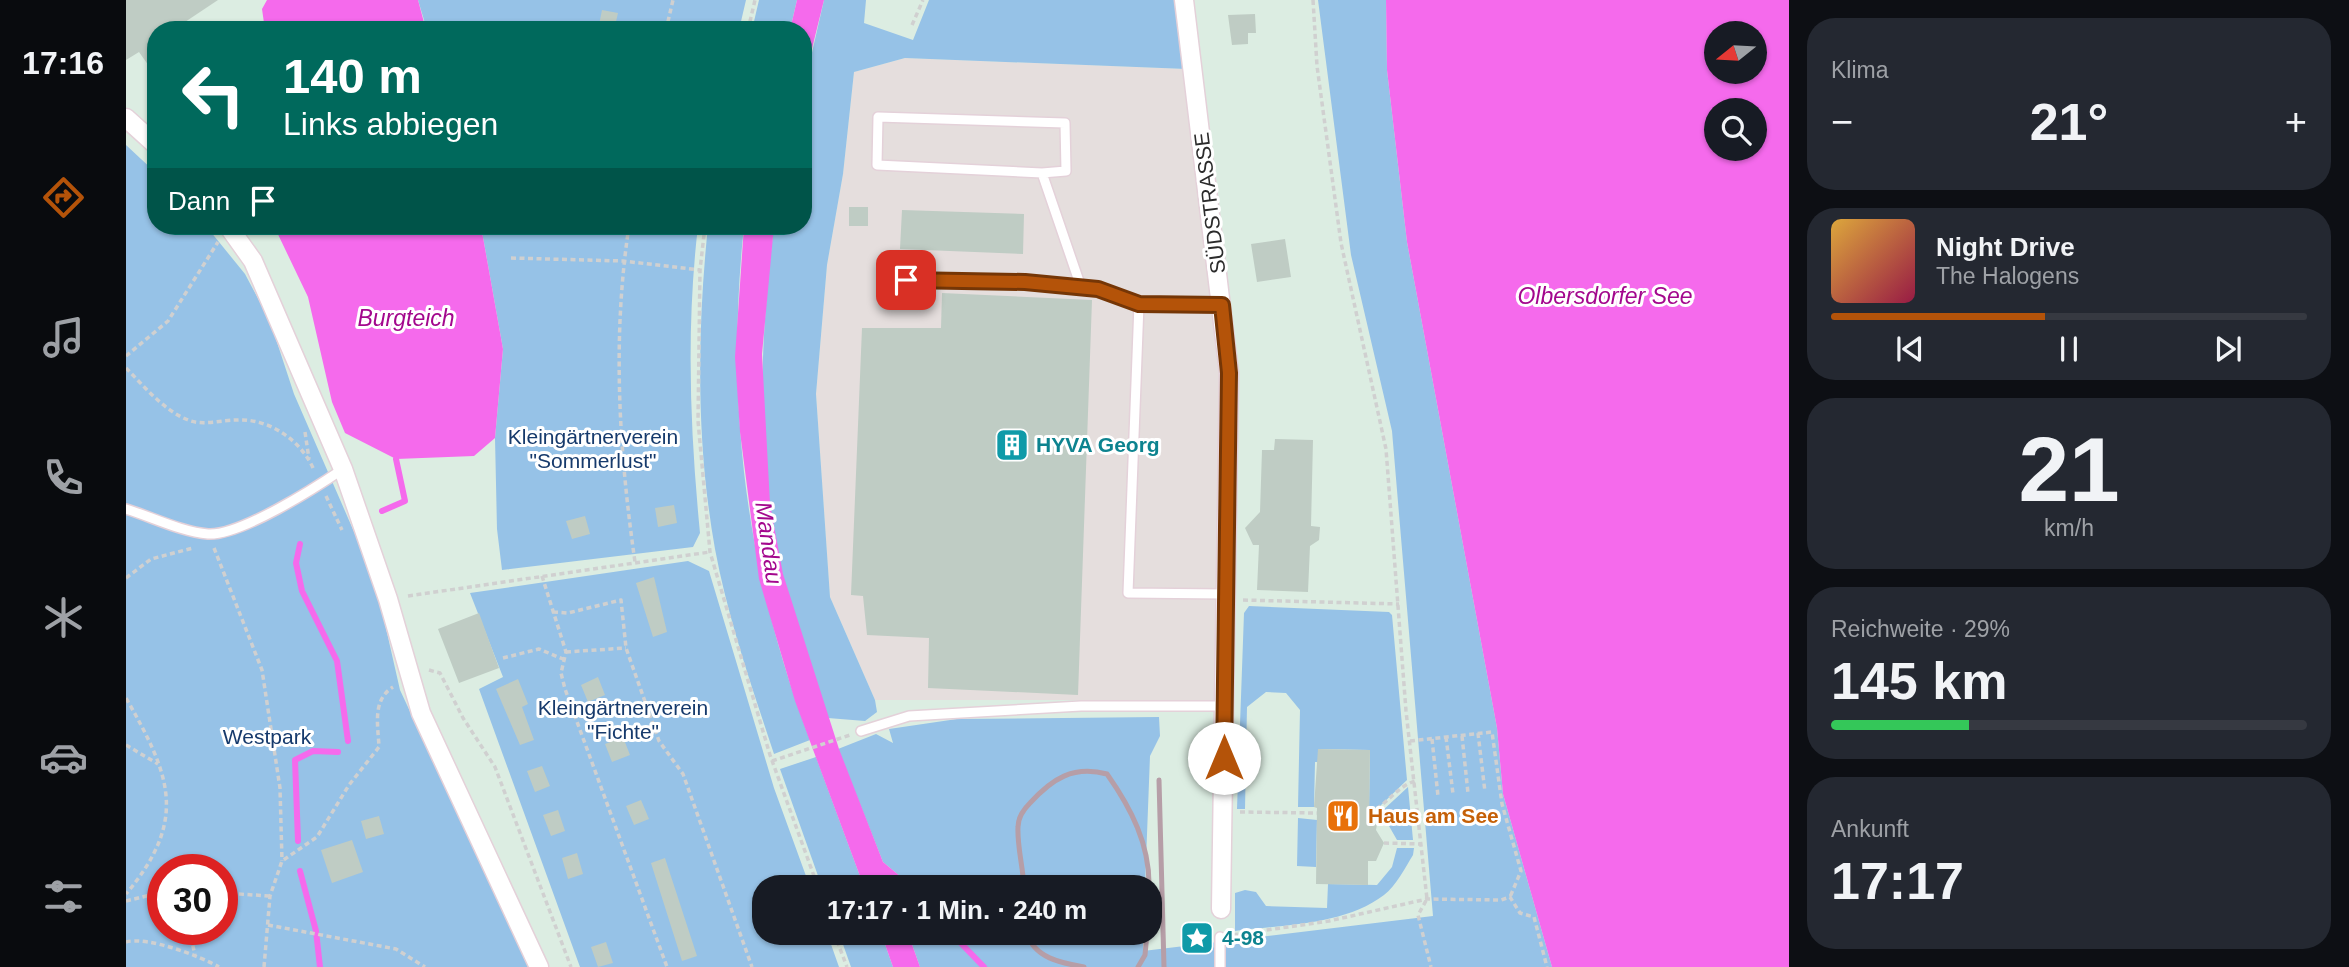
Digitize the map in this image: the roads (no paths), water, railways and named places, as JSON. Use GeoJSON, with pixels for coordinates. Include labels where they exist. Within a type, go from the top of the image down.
{"type":"FeatureCollection","features":[{"type":"Feature","properties":{"kind":"street","name":"SÜDSTRASSE"},"geometry":{"type":"LineString","coordinates":[[1184,0],[1229,373],[1221,909]]}},
{"type":"Feature","properties":{"kind":"street"},"geometry":{"type":"LineString","coordinates":[[126,118],[147,137]]}},
{"type":"Feature","properties":{"kind":"street"},"geometry":{"type":"LineString","coordinates":[[229,235],[254,261],[343,469],[387,599],[421,713],[538,967]]}},
{"type":"Feature","properties":{"kind":"lane"},"geometry":{"type":"LineString","coordinates":[[878,117],[1065,123],[1066,171],[1042,173],[877,165],[878,117]]}},
{"type":"Feature","properties":{"kind":"lane"},"geometry":{"type":"LineString","coordinates":[[1042,173],[1081,287]]}},
{"type":"Feature","properties":{"kind":"lane"},"geometry":{"type":"LineString","coordinates":[[906,280],[1025,282],[1098,289],[1139,304],[1222,305]]}},
{"type":"Feature","properties":{"kind":"lane"},"geometry":{"type":"LineString","coordinates":[[1139,304],[1128,593],[1225,597]]}},
{"type":"Feature","properties":{"kind":"lane"},"geometry":{"type":"LineString","coordinates":[[126,509],[206,534],[221,534],[275,510],[343,469]]}},
{"type":"Feature","properties":{"kind":"lane"},"geometry":{"type":"LineString","coordinates":[[861,731],[909,716],[1081,706],[1224,706]]}},
{"type":"Feature","properties":{"kind":"lane"},"geometry":{"type":"LineString","coordinates":[[1220,937],[1220,967]]}},
{"type":"Feature","properties":{"kind":"water"},"geometry":{"type":"Polygon","coordinates":[[[267,0],[418,0],[424,21],[264,21],[262,9],[267,0]]]}},
{"type":"Feature","properties":{"kind":"water"},"geometry":{"type":"Polygon","coordinates":[[[797,0],[824,0],[812,49],[812,21],[792,21],[797,0]]]}},
{"type":"Feature","properties":{"kind":"water","name":"Olbersdorfer See"},"geometry":{"type":"Polygon","coordinates":[[[1386,0],[1789,0],[1789,967],[1552,967],[1503,794],[1497,728],[1407,242],[1387,70],[1386,0]]]}},
{"type":"Feature","properties":{"kind":"water","name":"Burgteich"},"geometry":{"type":"Polygon","coordinates":[[[278,235],[483,235],[503,349],[495,438],[474,456],[396,459],[345,433],[332,402],[308,297],[278,235]]]}},
{"type":"Feature","properties":{"kind":"water","name":"Mandau"},"geometry":{"type":"Polygon","coordinates":[[[743,235],[773,235],[762,354],[770,504],[783,574],[839,749],[883,862],[899,875],[860,875],[795,701],[759,579],[740,432],[735,357],[743,235]]]}},
{"type":"Feature","properties":{"kind":"water"},"geometry":{"type":"Polygon","coordinates":[[[885,945],[912,945],[920,967],[893,967],[885,945]]]}},
{"type":"Feature","properties":{"kind":"waterway"},"geometry":{"type":"LineString","coordinates":[[382,511],[405,501],[396,459]]}},
{"type":"Feature","properties":{"kind":"waterway"},"geometry":{"type":"LineString","coordinates":[[300,544],[296,563],[302,591],[337,661],[348,741]]}},
{"type":"Feature","properties":{"kind":"waterway"},"geometry":{"type":"LineString","coordinates":[[298,841],[295,760],[313,751],[338,752]]}},
{"type":"Feature","properties":{"kind":"waterway"},"geometry":{"type":"LineString","coordinates":[[300,871],[316,931],[320,967]]}},
{"type":"Feature","properties":{"kind":"waterway"},"geometry":{"type":"LineString","coordinates":[[963,945],[984,967]]}},
{"type":"Feature","properties":{"kind":"railway"},"geometry":{"type":"LineString","coordinates":[[1023,875],[1018,834],[1022,814],[1038,794],[1055,781],[1084,771],[1107,774],[1124,800],[1142,842],[1148,875]]}},
{"type":"Feature","properties":{"kind":"railway"},"geometry":{"type":"LineString","coordinates":[[1159,780],[1164,967]]}},
{"type":"Feature","properties":{"kind":"railway"},"geometry":{"type":"LineString","coordinates":[[1034,945],[1050,958],[1084,967]]}},
{"type":"Feature","properties":{"kind":"railway"},"geometry":{"type":"LineString","coordinates":[[1138,967],[1145,955],[1146,945]]}},
{"type":"Feature","properties":{"kind":"place","name":"HYVA Georg"},"geometry":{"type":"Point","coordinates":[1012,445]}},
{"type":"Feature","properties":{"kind":"place","name":"Haus am See"},"geometry":{"type":"Point","coordinates":[1343,816]}},
{"type":"Feature","properties":{"kind":"place","name":"4-98"},"geometry":{"type":"Point","coordinates":[1197,938]}},
{"type":"Feature","properties":{"kind":"park label","name":"Kleingärtnerverein \"Sommerlust\""},"geometry":{"type":"Point","coordinates":[593,449]}},
{"type":"Feature","properties":{"kind":"park label","name":"Kleingärtnerverein \"Fichte\""},"geometry":{"type":"Point","coordinates":[623,720]}},
{"type":"Feature","properties":{"kind":"park label","name":"Westpark"},"geometry":{"type":"Point","coordinates":[267,737]}}]}
